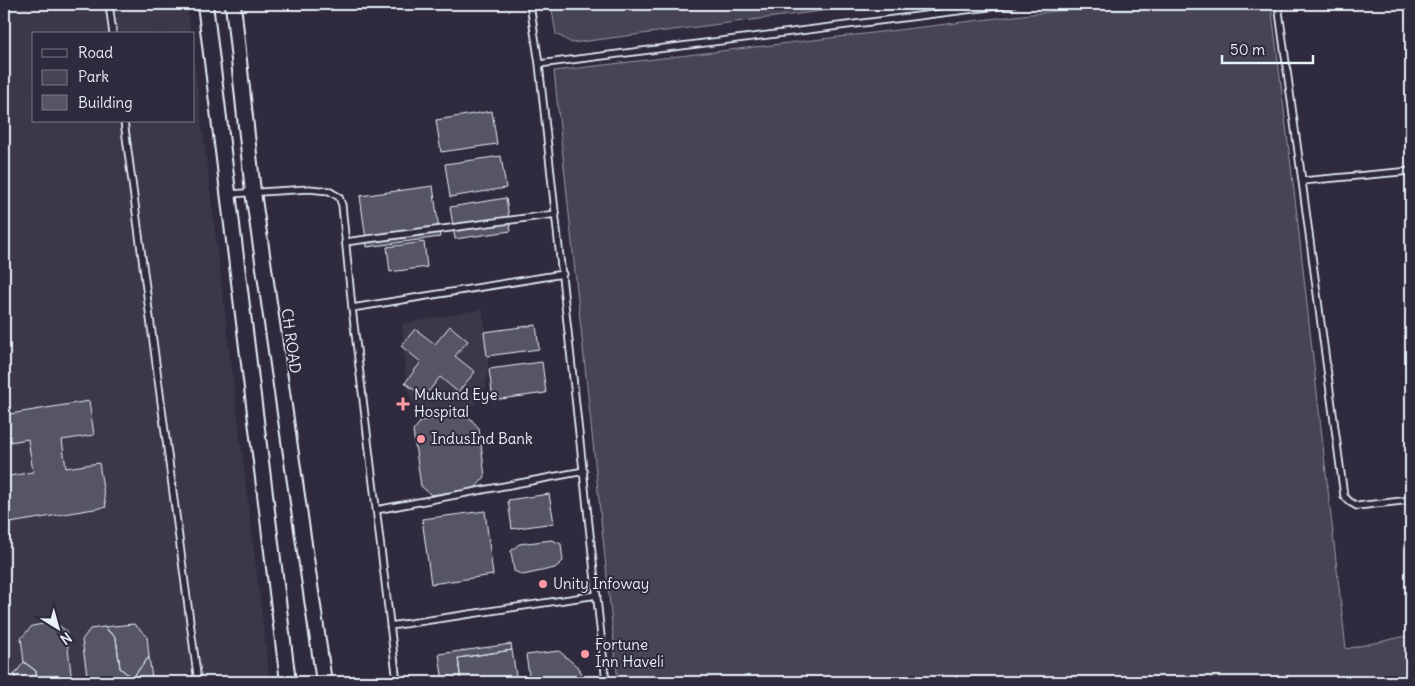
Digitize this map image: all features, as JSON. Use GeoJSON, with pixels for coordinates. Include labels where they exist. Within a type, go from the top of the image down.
{"type":"FeatureCollection","features":[{"type":"Feature","properties":{"kind":"street"},"geometry":{"type":"LineString","coordinates":[[205,4],[288,682]]}},
{"type":"Feature","properties":{"kind":"street","name":"CH ROAD"},"geometry":{"type":"LineString","coordinates":[[233,4],[253,192],[324,682]]}},
{"type":"Feature","properties":{"kind":"lane"},"geometry":{"type":"LineString","coordinates":[[109,4],[113,32]]}},
{"type":"Feature","properties":{"kind":"lane"},"geometry":{"type":"LineString","coordinates":[[530,4],[539,64],[563,274],[606,682]]}},
{"type":"Feature","properties":{"kind":"lane"},"geometry":{"type":"LineString","coordinates":[[539,64],[1012,4]]}},
{"type":"Feature","properties":{"kind":"lane"},"geometry":{"type":"LineString","coordinates":[[1278,4],[1344,496],[1357,506],[1411,500]]}},
{"type":"Feature","properties":{"kind":"lane"},"geometry":{"type":"LineString","coordinates":[[124,122],[198,682]]}},
{"type":"Feature","properties":{"kind":"lane"},"geometry":{"type":"LineString","coordinates":[[1302,181],[1411,171]]}},
{"type":"Feature","properties":{"kind":"lane"},"geometry":{"type":"LineString","coordinates":[[227,194],[309,189],[328,191],[339,197],[342,205],[352,308],[397,682]]}},
{"type":"Feature","properties":{"kind":"lane"},"geometry":{"type":"LineString","coordinates":[[345,242],[556,214]]}},
{"type":"Feature","properties":{"kind":"lane"},"geometry":{"type":"LineString","coordinates":[[352,308],[563,274]]}},
{"type":"Feature","properties":{"kind":"lane"},"geometry":{"type":"LineString","coordinates":[[376,510],[584,471]]}},
{"type":"Feature","properties":{"kind":"lane"},"geometry":{"type":"LineString","coordinates":[[390,626],[597,595]]}},
{"type":"Feature","properties":{"kind":"shaded area"},"geometry":{"type":"Polygon","coordinates":[[[4,4],[187,4],[191,32],[32,32],[32,122],[195,122],[195,66],[270,682],[4,682],[4,4]]]}},
{"type":"Feature","properties":{"kind":"shaded area"},"geometry":{"type":"Polygon","coordinates":[[[482,309],[489,347],[488,370],[486,387],[474,405],[439,414],[412,404],[406,383],[402,324],[482,309]]]}},
{"type":"Feature","properties":{"kind":"green space"},"geometry":{"type":"Polygon","coordinates":[[[551,4],[876,4],[572,43],[556,34],[551,4]]]}},
{"type":"Feature","properties":{"kind":"green space"},"geometry":{"type":"Polygon","coordinates":[[[1115,4],[1271,4],[1346,649],[1411,635],[1411,682],[618,682],[554,71],[1115,4]]]}},
{"type":"Feature","properties":{"kind":"building"},"geometry":{"type":"Polygon","coordinates":[[[492,111],[497,144],[441,152],[436,120],[492,111]]]}},
{"type":"Feature","properties":{"kind":"building"},"geometry":{"type":"Polygon","coordinates":[[[501,156],[506,188],[450,197],[445,164],[501,156]]]}},
{"type":"Feature","properties":{"kind":"building"},"geometry":{"type":"Polygon","coordinates":[[[433,186],[440,237],[367,247],[360,196],[433,186]]]}},
{"type":"Feature","properties":{"kind":"building"},"geometry":{"type":"Polygon","coordinates":[[[506,198],[511,231],[455,239],[450,207],[506,198]]]}},
{"type":"Feature","properties":{"kind":"building"},"geometry":{"type":"Polygon","coordinates":[[[424,242],[427,267],[390,272],[387,247],[424,242]]]}},
{"type":"Feature","properties":{"kind":"building"},"geometry":{"type":"Polygon","coordinates":[[[536,325],[539,349],[487,356],[484,332],[536,325]]]}},
{"type":"Feature","properties":{"kind":"building"},"geometry":{"type":"Polygon","coordinates":[[[450,326],[468,341],[455,356],[475,372],[458,392],[440,377],[424,397],[405,383],[421,362],[401,346],[415,329],[435,344],[450,326]]]}},
{"type":"Feature","properties":{"kind":"building"},"geometry":{"type":"Polygon","coordinates":[[[542,362],[546,393],[493,400],[489,369],[542,362]]]}},
{"type":"Feature","properties":{"kind":"building"},"geometry":{"type":"Polygon","coordinates":[[[89,401],[94,435],[62,440],[66,468],[99,463],[106,507],[4,524],[4,477],[33,472],[28,439],[4,443],[4,415],[89,401]]]}},
{"type":"Feature","properties":{"kind":"building"},"geometry":{"type":"Polygon","coordinates":[[[467,415],[479,428],[485,477],[474,489],[431,495],[421,486],[413,431],[421,421],[467,415]]]}},
{"type":"Feature","properties":{"kind":"building"},"geometry":{"type":"Polygon","coordinates":[[[549,494],[554,523],[512,529],[508,500],[549,494]]]}},
{"type":"Feature","properties":{"kind":"building"},"geometry":{"type":"Polygon","coordinates":[[[485,511],[493,575],[431,584],[422,519],[485,511]]]}},
{"type":"Feature","properties":{"kind":"building"},"geometry":{"type":"Polygon","coordinates":[[[552,540],[561,544],[563,561],[555,568],[523,575],[514,571],[511,551],[519,544],[552,540]]]}},
{"type":"Feature","properties":{"kind":"building"},"geometry":{"type":"Polygon","coordinates":[[[55,622],[66,631],[72,682],[37,682],[36,671],[24,662],[21,638],[32,626],[55,622]]]}},
{"type":"Feature","properties":{"kind":"building"},"geometry":{"type":"Polygon","coordinates":[[[134,624],[147,636],[149,657],[132,678],[120,668],[116,638],[104,627],[134,624]]]}},
{"type":"Feature","properties":{"kind":"building"},"geometry":{"type":"Polygon","coordinates":[[[104,627],[116,638],[120,668],[132,678],[132,682],[88,682],[82,640],[90,629],[104,627]]]}},
{"type":"Feature","properties":{"kind":"building"},"geometry":{"type":"Polygon","coordinates":[[[511,644],[512,650],[458,658],[461,682],[443,682],[439,654],[511,644]]]}},
{"type":"Feature","properties":{"kind":"building"},"geometry":{"type":"Polygon","coordinates":[[[512,650],[517,682],[461,682],[458,658],[512,650]]]}},
{"type":"Feature","properties":{"kind":"building"},"geometry":{"type":"Polygon","coordinates":[[[559,651],[580,669],[582,682],[530,682],[526,655],[559,651]]]}},
{"type":"Feature","properties":{"kind":"building"},"geometry":{"type":"Polygon","coordinates":[[[149,657],[152,678],[149,682],[132,682],[132,678],[149,657]]]}},
{"type":"Feature","properties":{"kind":"building"},"geometry":{"type":"Polygon","coordinates":[[[24,662],[36,671],[37,682],[16,682],[14,675],[24,662]]]}},
{"type":"Feature","properties":{"kind":"place","name":"Mukund Eye Hospital"},"geometry":{"type":"Point","coordinates":[403,404]}},
{"type":"Feature","properties":{"kind":"place","name":"IndusInd Bank"},"geometry":{"type":"Point","coordinates":[421,439]}},
{"type":"Feature","properties":{"kind":"place","name":"Unity Infoway"},"geometry":{"type":"Point","coordinates":[543,584]}},
{"type":"Feature","properties":{"kind":"place","name":"Fortune Inn Haveli"},"geometry":{"type":"Point","coordinates":[585,654]}}]}
